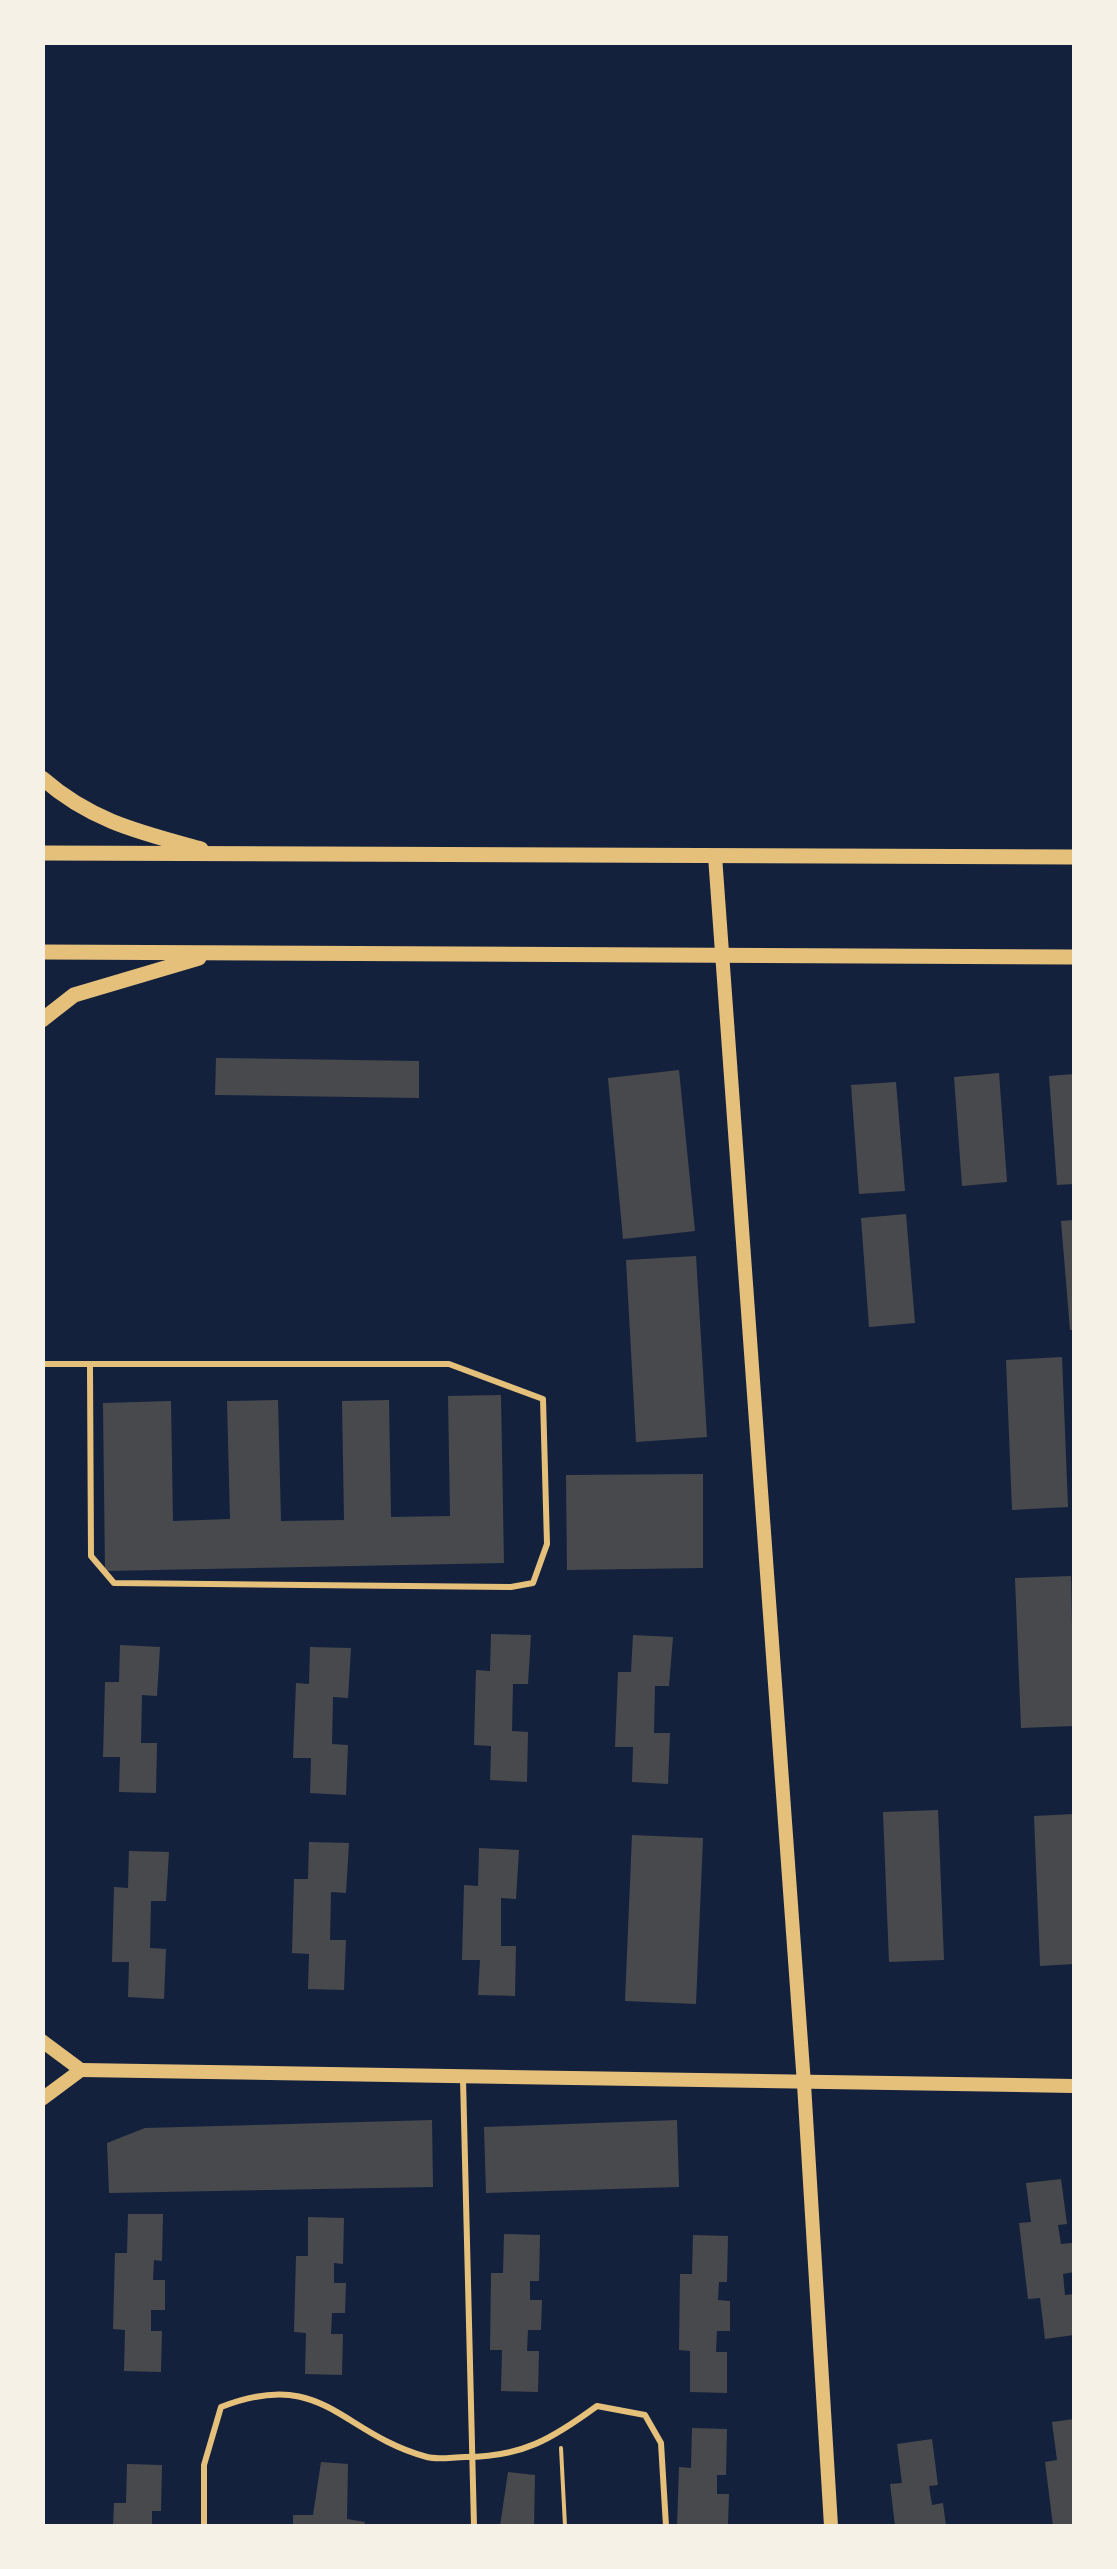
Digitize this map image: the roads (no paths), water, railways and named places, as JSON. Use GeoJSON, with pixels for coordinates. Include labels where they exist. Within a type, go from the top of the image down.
{"type":"FeatureCollection","features":[{"type":"Feature","properties":{"kind":"main road"},"geometry":{"type":"LineString","coordinates":[[42,778],[73,805],[120,826],[219,854]]}},
{"type":"Feature","properties":{"kind":"main road"},"geometry":{"type":"LineString","coordinates":[[42,854],[1074,856]]}},
{"type":"Feature","properties":{"kind":"main road"},"geometry":{"type":"LineString","coordinates":[[42,952],[1074,957]]}},
{"type":"Feature","properties":{"kind":"main road"},"geometry":{"type":"LineString","coordinates":[[42,1020],[74,995],[219,952]]}},
{"type":"Feature","properties":{"kind":"street"},"geometry":{"type":"LineString","coordinates":[[715,856],[804,2084],[830,2526]]}},
{"type":"Feature","properties":{"kind":"street"},"geometry":{"type":"LineString","coordinates":[[42,2041],[81,2070],[1074,2086]]}},
{"type":"Feature","properties":{"kind":"street"},"geometry":{"type":"LineString","coordinates":[[42,2099],[81,2070]]}},
{"type":"Feature","properties":{"kind":"lane"},"geometry":{"type":"LineString","coordinates":[[42,1364],[90,1368],[449,1364],[542,1398],[547,1544],[533,1583],[511,1587],[114,1583],[92,1556],[90,1368]]}},
{"type":"Feature","properties":{"kind":"lane"},"geometry":{"type":"LineString","coordinates":[[464,2078],[474,2526]]}},
{"type":"Feature","properties":{"kind":"lane"},"geometry":{"type":"LineString","coordinates":[[204,2526],[204,2466],[221,2407],[256,2394],[298,2393],[428,2458],[507,2457],[561,2433],[598,2406],[644,2415],[661,2443],[666,2526]]}}]}
